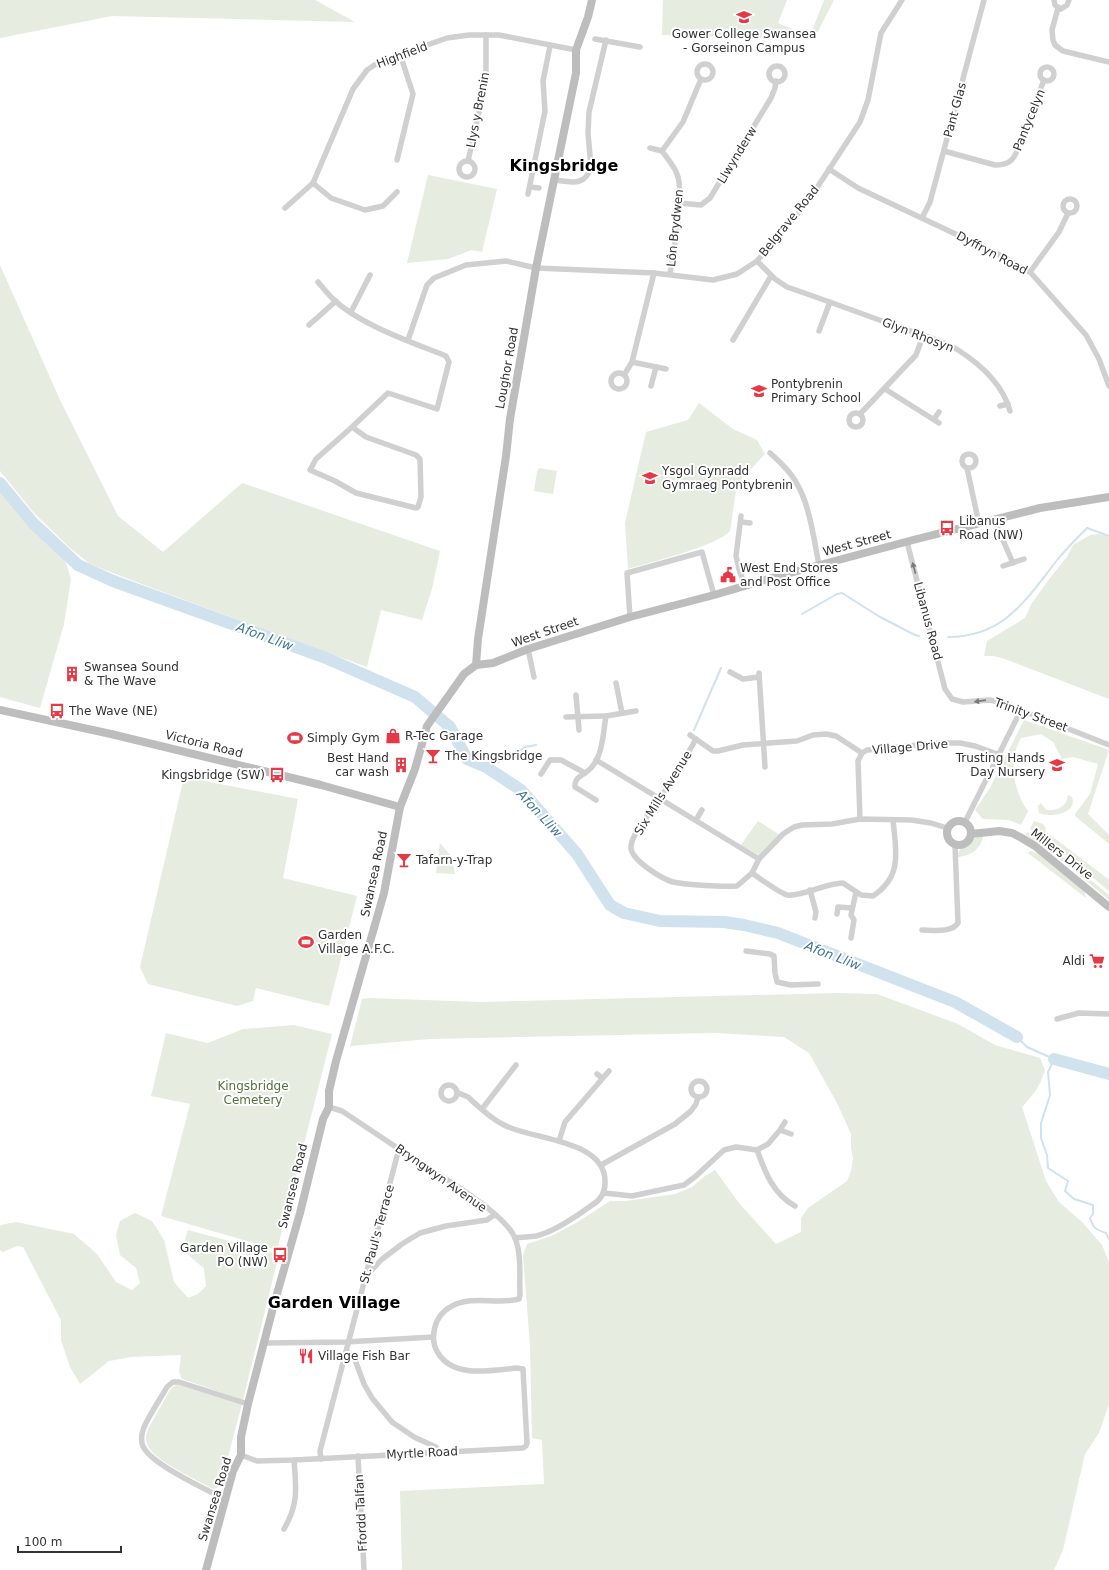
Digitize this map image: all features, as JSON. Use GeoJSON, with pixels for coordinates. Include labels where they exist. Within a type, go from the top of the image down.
{"type":"FeatureCollection","features":[{"type":"Feature","properties":{"kind":"main road","name":"Loughor Road"},"geometry":{"type":"LineString","coordinates":[[476,665],[478,639],[506,456],[510,419],[536,268],[576,73],[576,50],[588,17],[592,0]]}},
{"type":"Feature","properties":{"kind":"main road","name":"West Street"},"geometry":{"type":"LineString","coordinates":[[476,665],[493,663],[528,649],[630,616],[714,595],[819,565],[1040,508],[1109,497]]}},
{"type":"Feature","properties":{"kind":"main road","name":"Swansea Road"},"geometry":{"type":"LineString","coordinates":[[206,1570],[233,1471],[241,1455],[241,1436],[248,1404],[300,1213],[317,1140],[323,1119],[329,1107],[328,1091],[384,893],[400,807],[415,769],[427,726],[464,674],[476,665]]}},
{"type":"Feature","properties":{"kind":"main road","name":"Victoria Road"},"geometry":{"type":"LineString","coordinates":[[0,710],[118,736],[321,785],[400,807]]}},
{"type":"Feature","properties":{"kind":"main road"},"geometry":{"type":"LineString","coordinates":[[953,822],[964,822],[969,827],[970,838],[965,843],[955,845],[948,840],[946,832],[947,828],[953,822]]}},
{"type":"Feature","properties":{"kind":"main road","name":"Millers Drive"},"geometry":{"type":"LineString","coordinates":[[970,834],[999,831],[1012,833],[1020,837],[1035,846],[1109,907]]}},
{"type":"Feature","properties":{"kind":"street","name":"Belgrave Road"},"geometry":{"type":"LineString","coordinates":[[408,340],[427,285],[434,278],[466,265],[506,261],[536,268],[670,274],[713,280],[736,274],[756,261],[807,203],[860,122],[868,100],[881,34],[902,0]]}},
{"type":"Feature","properties":{"kind":"street","name":"Pant Glas"},"geometry":{"type":"LineString","coordinates":[[922,218],[930,202],[984,0]]}},
{"type":"Feature","properties":{"kind":"street"},"geometry":{"type":"LineString","coordinates":[[1054,0],[1055,5],[1058,8]]}},
{"type":"Feature","properties":{"kind":"street"},"geometry":{"type":"LineString","coordinates":[[1058,8],[1066,7],[1069,0]]}},
{"type":"Feature","properties":{"kind":"street"},"geometry":{"type":"LineString","coordinates":[[1058,8],[1052,30],[1055,45],[1063,51],[1109,62]]}},
{"type":"Feature","properties":{"kind":"street","name":"Highfield"},"geometry":{"type":"LineString","coordinates":[[285,208],[313,183],[353,89],[367,70],[379,62],[447,38],[469,35],[500,35],[576,50]]}},
{"type":"Feature","properties":{"kind":"street","name":"Llys y Brenin"},"geometry":{"type":"LineString","coordinates":[[468,161],[482,99],[486,72],[486,35]]}},
{"type":"Feature","properties":{"kind":"street"},"geometry":{"type":"LineString","coordinates":[[595,38],[640,47]]}},
{"type":"Feature","properties":{"kind":"street"},"geometry":{"type":"LineString","coordinates":[[554,180],[578,182],[586,178],[590,172],[591,167],[588,133],[589,112],[606,40]]}},
{"type":"Feature","properties":{"kind":"street"},"geometry":{"type":"LineString","coordinates":[[528,194],[545,111],[543,81],[550,46]]}},
{"type":"Feature","properties":{"kind":"street"},"geometry":{"type":"LineString","coordinates":[[397,160],[413,94],[400,54]]}},
{"type":"Feature","properties":{"kind":"street"},"geometry":{"type":"LineString","coordinates":[[650,148],[662,151],[683,122],[701,79]]}},
{"type":"Feature","properties":{"kind":"street","name":"Pantycelyn"},"geometry":{"type":"LineString","coordinates":[[944,151],[995,165],[1009,162],[1016,153],[1044,80]]}},
{"type":"Feature","properties":{"kind":"street","name":"Llwynderw"},"geometry":{"type":"LineString","coordinates":[[679,203],[701,205],[710,198],[771,98],[776,81]]}},
{"type":"Feature","properties":{"kind":"street","name":"Lôn Brydwen"},"geometry":{"type":"LineString","coordinates":[[662,151],[677,173],[680,185],[670,274]]}},
{"type":"Feature","properties":{"kind":"street","name":"Dyffryn Road"},"geometry":{"type":"LineString","coordinates":[[829,169],[858,188],[1000,255],[1030,272],[1086,335],[1099,359],[1109,386]]}},
{"type":"Feature","properties":{"kind":"street"},"geometry":{"type":"LineString","coordinates":[[313,183],[331,198],[365,210],[383,206],[397,192]]}},
{"type":"Feature","properties":{"kind":"street"},"geometry":{"type":"LineString","coordinates":[[530,186],[539,188]]}},
{"type":"Feature","properties":{"kind":"street"},"geometry":{"type":"LineString","coordinates":[[1030,272],[1059,232],[1068,213]]}},
{"type":"Feature","properties":{"kind":"street","name":"Glyn Rhosyn"},"geometry":{"type":"LineString","coordinates":[[756,261],[771,276],[787,287],[952,347],[977,364],[998,387],[1008,404],[1010,411]]}},
{"type":"Feature","properties":{"kind":"street"},"geometry":{"type":"LineString","coordinates":[[624,375],[632,362],[654,273]]}},
{"type":"Feature","properties":{"kind":"street"},"geometry":{"type":"LineString","coordinates":[[351,312],[370,275]]}},
{"type":"Feature","properties":{"kind":"street"},"geometry":{"type":"LineString","coordinates":[[733,340],[771,276]]}},
{"type":"Feature","properties":{"kind":"street"},"geometry":{"type":"LineString","coordinates":[[318,282],[336,301],[357,316],[446,356],[449,362],[437,409],[388,393],[316,459],[310,470],[335,481],[356,493],[416,508],[418,507],[421,497],[420,459],[416,455],[366,437],[352,427]]}},
{"type":"Feature","properties":{"kind":"street"},"geometry":{"type":"LineString","coordinates":[[309,325],[336,301]]}},
{"type":"Feature","properties":{"kind":"street"},"geometry":{"type":"LineString","coordinates":[[819,331],[830,302]]}},
{"type":"Feature","properties":{"kind":"street"},"geometry":{"type":"LineString","coordinates":[[860,414],[916,355],[924,336]]}},
{"type":"Feature","properties":{"kind":"street"},"geometry":{"type":"LineString","coordinates":[[632,362],[666,370]]}},
{"type":"Feature","properties":{"kind":"street"},"geometry":{"type":"LineString","coordinates":[[651,386],[656,367]]}},
{"type":"Feature","properties":{"kind":"street"},"geometry":{"type":"LineString","coordinates":[[885,389],[939,423]]}},
{"type":"Feature","properties":{"kind":"street"},"geometry":{"type":"LineString","coordinates":[[1000,406],[1008,404]]}},
{"type":"Feature","properties":{"kind":"street"},"geometry":{"type":"LineString","coordinates":[[934,420],[939,412]]}},
{"type":"Feature","properties":{"kind":"street"},"geometry":{"type":"LineString","coordinates":[[770,453],[786,468],[797,484],[805,504],[819,565]]}},
{"type":"Feature","properties":{"kind":"street"},"geometry":{"type":"LineString","coordinates":[[967,468],[979,524]]}},
{"type":"Feature","properties":{"kind":"street"},"geometry":{"type":"LineString","coordinates":[[746,586],[739,569],[736,556],[738,530],[741,519],[750,523]]}},
{"type":"Feature","properties":{"kind":"street"},"geometry":{"type":"LineString","coordinates":[[994,520],[1013,563]]}},
{"type":"Feature","properties":{"kind":"street","name":"Libanus Road"},"geometry":{"type":"LineString","coordinates":[[907,542],[945,689],[952,699]]}},
{"type":"Feature","properties":{"kind":"street"},"geometry":{"type":"LineString","coordinates":[[630,616],[627,573],[702,552],[714,595]]}},
{"type":"Feature","properties":{"kind":"street"},"geometry":{"type":"LineString","coordinates":[[1003,566],[1024,559]]}},
{"type":"Feature","properties":{"kind":"street"},"geometry":{"type":"LineString","coordinates":[[528,649],[534,678]]}},
{"type":"Feature","properties":{"kind":"street"},"geometry":{"type":"LineString","coordinates":[[730,672],[743,679],[759,675],[765,767]]}},
{"type":"Feature","properties":{"kind":"street"},"geometry":{"type":"LineString","coordinates":[[616,683],[622,713]]}},
{"type":"Feature","properties":{"kind":"street"},"geometry":{"type":"LineString","coordinates":[[576,695],[579,730]]}},
{"type":"Feature","properties":{"kind":"street","name":"Trinity Street"},"geometry":{"type":"LineString","coordinates":[[952,699],[963,702],[990,700],[1021,710],[1109,744]]}},
{"type":"Feature","properties":{"kind":"street"},"geometry":{"type":"LineString","coordinates":[[964,822],[1000,755],[1021,710]]}},
{"type":"Feature","properties":{"kind":"street"},"geometry":{"type":"LineString","coordinates":[[566,718],[606,716],[636,711]]}},
{"type":"Feature","properties":{"kind":"street"},"geometry":{"type":"LineString","coordinates":[[596,800],[575,787],[575,784],[577,778],[585,773],[596,760],[600,748],[606,716]]}},
{"type":"Feature","properties":{"kind":"street"},"geometry":{"type":"LineString","coordinates":[[690,735],[713,751],[718,752],[742,746],[797,741],[813,735],[826,734],[836,736],[862,753]]}},
{"type":"Feature","properties":{"kind":"street","name":"Six Mills Avenue"},"geometry":{"type":"LineString","coordinates":[[696,739],[661,798],[639,830],[631,846],[634,857],[664,879],[672,882],[737,886],[752,873],[760,859],[783,834],[794,827],[802,825],[832,824],[860,819],[921,821],[947,828]]}},
{"type":"Feature","properties":{"kind":"street","name":"Village Drive"},"geometry":{"type":"LineString","coordinates":[[860,819],[858,761],[862,753],[872,749],[938,743],[960,743],[975,746],[1000,755]]}},
{"type":"Feature","properties":{"kind":"street"},"geometry":{"type":"LineString","coordinates":[[541,774],[550,760],[562,760],[585,773]]}},
{"type":"Feature","properties":{"kind":"street"},"geometry":{"type":"LineString","coordinates":[[596,760],[760,859]]}},
{"type":"Feature","properties":{"kind":"street"},"geometry":{"type":"LineString","coordinates":[[696,820],[702,810]]}},
{"type":"Feature","properties":{"kind":"street"},"geometry":{"type":"LineString","coordinates":[[752,873],[786,895],[843,883],[861,895],[873,896],[883,890],[894,874],[896,862],[893,820]]}},
{"type":"Feature","properties":{"kind":"street"},"geometry":{"type":"LineString","coordinates":[[922,930],[948,929],[956,926],[958,923],[955,845]]}},
{"type":"Feature","properties":{"kind":"street"},"geometry":{"type":"LineString","coordinates":[[810,890],[816,912],[815,918]]}},
{"type":"Feature","properties":{"kind":"street"},"geometry":{"type":"LineString","coordinates":[[851,938],[854,920],[851,915],[856,892]]}},
{"type":"Feature","properties":{"kind":"street"},"geometry":{"type":"LineString","coordinates":[[837,914],[838,907],[852,908]]}},
{"type":"Feature","properties":{"kind":"street"},"geometry":{"type":"LineString","coordinates":[[746,951],[770,954],[774,956],[775,973],[778,982],[791,985],[818,984]]}},
{"type":"Feature","properties":{"kind":"street"},"geometry":{"type":"LineString","coordinates":[[1057,1019],[1078,1013],[1109,1014]]}},
{"type":"Feature","properties":{"kind":"street"},"geometry":{"type":"LineString","coordinates":[[482,1110],[516,1065]]}},
{"type":"Feature","properties":{"kind":"street"},"geometry":{"type":"LineString","coordinates":[[559,1141],[565,1122],[609,1071]]}},
{"type":"Feature","properties":{"kind":"street"},"geometry":{"type":"LineString","coordinates":[[597,1074],[602,1078]]}},
{"type":"Feature","properties":{"kind":"street"},"geometry":{"type":"LineString","coordinates":[[457,1093],[464,1095],[504,1125],[582,1149],[601,1165],[605,1176],[604,1193],[594,1205],[546,1233],[536,1236],[515,1238]]}},
{"type":"Feature","properties":{"kind":"street"},"geometry":{"type":"LineString","coordinates":[[601,1165],[675,1124],[691,1111],[696,1104],[698,1097]]}},
{"type":"Feature","properties":{"kind":"street","name":"Bryngwyn Avenue"},"geometry":{"type":"LineString","coordinates":[[329,1107],[342,1111],[471,1196],[507,1226],[515,1238],[518,1252],[519,1299],[461,1302],[452,1306],[443,1313],[438,1320],[433,1337]]}},
{"type":"Feature","properties":{"kind":"street"},"geometry":{"type":"LineString","coordinates":[[604,1193],[632,1196],[684,1185],[724,1150],[736,1147],[757,1150],[768,1144],[780,1130],[784,1122]]}},
{"type":"Feature","properties":{"kind":"street"},"geometry":{"type":"LineString","coordinates":[[780,1130],[791,1134]]}},
{"type":"Feature","properties":{"kind":"street","name":"St. Paul's Terrace"},"geometry":{"type":"LineString","coordinates":[[321,1459],[320,1451],[350,1342],[397,1156],[401,1150]]}},
{"type":"Feature","properties":{"kind":"street"},"geometry":{"type":"LineString","coordinates":[[757,1150],[764,1170],[772,1185],[786,1204],[795,1206]]}},
{"type":"Feature","properties":{"kind":"street"},"geometry":{"type":"LineString","coordinates":[[367,1271],[372,1270],[381,1260],[402,1244],[420,1233],[446,1226],[487,1220],[494,1215]]}},
{"type":"Feature","properties":{"kind":"street"},"geometry":{"type":"LineString","coordinates":[[264,1343],[350,1342],[433,1337]]}},
{"type":"Feature","properties":{"kind":"street","name":"Myrtle Road"},"geometry":{"type":"LineString","coordinates":[[241,1455],[257,1461],[294,1460],[523,1448],[526,1446],[523,1369],[517,1368],[473,1371],[457,1368],[448,1364],[440,1356],[435,1347],[433,1337]]}},
{"type":"Feature","properties":{"kind":"street"},"geometry":{"type":"LineString","coordinates":[[347,1352],[354,1357],[364,1384],[372,1398],[392,1422],[414,1437],[436,1447],[439,1452]]}},
{"type":"Feature","properties":{"kind":"street"},"geometry":{"type":"LineString","coordinates":[[225,1499],[192,1482],[155,1460],[143,1447],[143,1430],[167,1387],[173,1382],[179,1382],[248,1404]]}},
{"type":"Feature","properties":{"kind":"street","name":"Ffordd Talfan"},"geometry":{"type":"LineString","coordinates":[[358,1456],[364,1570]]}},
{"type":"Feature","properties":{"kind":"street"},"geometry":{"type":"LineString","coordinates":[[284,1529],[290,1518],[295,1503],[294,1460]]}},
{"type":"Feature","properties":{"kind":"green space"},"geometry":{"type":"Polygon","coordinates":[[[0,0],[315,0],[355,22],[112,16],[0,38],[0,0]]]}},
{"type":"Feature","properties":{"kind":"green space","name":"Gower College Swansea - Gorseinon Campus"},"geometry":{"type":"Polygon","coordinates":[[[663,0],[787,0],[778,23],[810,36],[824,0],[834,0],[814,39],[662,35],[663,0]]]}},
{"type":"Feature","properties":{"kind":"green space"},"geometry":{"type":"Polygon","coordinates":[[[428,175],[497,189],[482,252],[472,250],[448,259],[407,263],[428,175]]]}},
{"type":"Feature","properties":{"kind":"green space"},"geometry":{"type":"Polygon","coordinates":[[[0,265],[61,402],[118,516],[163,552],[242,483],[440,551],[432,589],[422,620],[381,610],[367,667],[90,564],[71,549],[34,513],[0,471],[0,265]]]}},
{"type":"Feature","properties":{"kind":"green space","name":"Ysgol Gynradd Gymraeg Pontybrenin"},"geometry":{"type":"Polygon","coordinates":[[[699,403],[733,429],[757,440],[765,454],[737,484],[730,531],[711,543],[628,569],[625,523],[646,432],[688,420],[699,403]]]}},
{"type":"Feature","properties":{"kind":"green space"},"geometry":{"type":"Polygon","coordinates":[[[539,468],[557,471],[553,494],[534,491],[539,468]]]}},
{"type":"Feature","properties":{"kind":"green space"},"geometry":{"type":"Polygon","coordinates":[[[0,488],[13,505],[65,560],[71,579],[64,624],[40,708],[0,697],[0,488]]]}},
{"type":"Feature","properties":{"kind":"green space"},"geometry":{"type":"Polygon","coordinates":[[[1099,534],[1109,537],[1109,699],[1005,659],[994,656],[984,656],[987,641],[1025,618],[1032,603],[1067,557],[1073,545],[1090,535],[1099,534]]]}},
{"type":"Feature","properties":{"kind":"green space"},"geometry":{"type":"Polygon","coordinates":[[[1024,720],[1109,750],[1088,814],[1109,835],[1109,844],[1075,816],[1090,794],[1098,764],[1073,757],[1062,759],[1053,742],[1041,734],[1021,738],[1014,756],[1014,775],[1016,785],[1028,811],[1021,825],[1009,820],[983,819],[975,810],[990,788],[1024,720]]]}},
{"type":"Feature","properties":{"kind":"green space"},"geometry":{"type":"Polygon","coordinates":[[[184,777],[298,799],[283,878],[357,896],[329,1006],[256,988],[253,1001],[237,1006],[148,984],[140,967],[184,777]]]}},
{"type":"Feature","properties":{"kind":"green space"},"geometry":{"type":"Polygon","coordinates":[[[1068,795],[1072,797],[1073,803],[1067,811],[1056,815],[1039,813],[1038,806],[1041,803],[1046,810],[1058,809],[1066,803],[1068,795]]]}},
{"type":"Feature","properties":{"kind":"green space"},"geometry":{"type":"Polygon","coordinates":[[[758,821],[780,835],[760,856],[741,845],[758,821]]]}},
{"type":"Feature","properties":{"kind":"green space"},"geometry":{"type":"Polygon","coordinates":[[[1034,821],[1043,824],[1046,828],[1045,831],[1108,879],[1109,878],[1109,891],[1046,839],[1030,829],[1034,821]]]}},
{"type":"Feature","properties":{"kind":"green space"},"geometry":{"type":"Polygon","coordinates":[[[1027,832],[1059,854],[1109,895],[1109,900],[1050,851],[1026,835],[1027,832]]]}},
{"type":"Feature","properties":{"kind":"green space"},"geometry":{"type":"Polygon","coordinates":[[[983,835],[978,848],[975,851],[958,857],[960,850],[983,835]]]}},
{"type":"Feature","properties":{"kind":"green space"},"geometry":{"type":"Polygon","coordinates":[[[440,843],[451,856],[455,874],[436,873],[440,843]]]}},
{"type":"Feature","properties":{"kind":"green space"},"geometry":{"type":"Polygon","coordinates":[[[1031,851],[1039,854],[1084,891],[1086,898],[1028,853],[1031,851]]]}},
{"type":"Feature","properties":{"kind":"green space"},"geometry":{"type":"Polygon","coordinates":[[[838,993],[877,994],[958,1024],[995,1045],[1040,1058],[1045,1070],[1036,1090],[1022,1107],[1046,1181],[1059,1202],[1082,1222],[1102,1245],[1109,1262],[1109,1404],[1099,1433],[1085,1454],[1063,1550],[1054,1570],[402,1570],[400,1491],[544,1484],[542,1440],[532,1438],[530,1345],[523,1255],[527,1244],[551,1236],[576,1223],[610,1201],[626,1201],[675,1194],[692,1187],[715,1170],[739,1203],[776,1244],[801,1232],[801,1218],[808,1208],[847,1181],[851,1171],[853,1159],[851,1134],[837,1103],[809,1053],[784,1037],[716,1033],[430,1039],[350,1046],[362,999],[481,1002],[838,993]]]}},
{"type":"Feature","properties":{"kind":"green space","name":"Kingsbridge Cemetery"},"geometry":{"type":"Polygon","coordinates":[[[294,1025],[332,1034],[277,1250],[161,1216],[190,1104],[151,1096],[166,1033],[208,1043],[243,1029],[294,1025]]]}},
{"type":"Feature","properties":{"kind":"green space"},"geometry":{"type":"Polygon","coordinates":[[[135,1213],[152,1221],[164,1240],[174,1282],[188,1298],[198,1294],[206,1286],[204,1268],[186,1252],[185,1244],[188,1230],[279,1254],[243,1400],[182,1379],[179,1372],[181,1355],[131,1357],[109,1361],[80,1384],[70,1367],[61,1340],[61,1320],[23,1247],[17,1246],[3,1252],[0,1250],[0,1225],[16,1222],[74,1234],[97,1254],[116,1282],[132,1290],[140,1283],[136,1268],[120,1255],[116,1235],[120,1221],[135,1213]]]}},
{"type":"Feature","properties":{"kind":"green space"},"geometry":{"type":"Polygon","coordinates":[[[179,1384],[242,1404],[220,1487],[213,1489],[176,1469],[157,1457],[147,1444],[146,1436],[148,1429],[170,1390],[179,1384]]]}},
{"type":"Feature","properties":{"kind":"waterway","name":"Afon Lliw"},"geometry":{"type":"LineString","coordinates":[[0,483],[33,523],[78,565],[113,581],[326,658],[415,697],[450,727],[467,759],[486,767],[521,790],[577,854],[610,905],[624,913],[660,921],[724,922],[778,933],[955,1002],[1017,1037]]}},
{"type":"Feature","properties":{"kind":"waterway"},"geometry":{"type":"LineString","coordinates":[[948,637],[968,635],[985,630],[999,623],[1012,613],[1024,601],[1065,551],[1087,528],[1109,536]]}},
{"type":"Feature","properties":{"kind":"waterway"},"geometry":{"type":"LineString","coordinates":[[802,614],[837,594],[842,593],[880,617],[919,636]]}},
{"type":"Feature","properties":{"kind":"waterway"},"geometry":{"type":"LineString","coordinates":[[694,730],[721,668]]}},
{"type":"Feature","properties":{"kind":"waterway"},"geometry":{"type":"LineString","coordinates":[[486,767],[509,758],[525,747],[536,745]]}},
{"type":"Feature","properties":{"kind":"waterway"},"geometry":{"type":"LineString","coordinates":[[1017,1037],[1027,1047],[1054,1059],[1048,1072],[1050,1095],[1041,1123],[1041,1138],[1047,1155],[1048,1168],[1068,1181],[1065,1191],[1074,1199],[1093,1205],[1093,1214],[1090,1218],[1092,1224],[1097,1230],[1106,1233],[1109,1239]]}},
{"type":"Feature","properties":{"kind":"waterway","name":"Afon Lliw"},"geometry":{"type":"LineString","coordinates":[[1054,1059],[1109,1074]]}},
{"type":"Feature","properties":{"kind":"place","name":"Gower College Swansea - Gorseinon Campus"},"geometry":{"type":"Point","coordinates":[744,17]}},
{"type":"Feature","properties":{"kind":"place","name":"Pontybrenin Primary School"},"geometry":{"type":"Point","coordinates":[759,391]}},
{"type":"Feature","properties":{"kind":"place","name":"Ysgol Gynradd Gymraeg Pontybrenin"},"geometry":{"type":"Point","coordinates":[650,478]}},
{"type":"Feature","properties":{"kind":"place","name":"Libanus Road (NW)"},"geometry":{"type":"Point","coordinates":[947,528]}},
{"type":"Feature","properties":{"kind":"place","name":"West End Stores and Post Office"},"geometry":{"type":"Point","coordinates":[728,575]}},
{"type":"Feature","properties":{"kind":"place","name":"Swansea Sound & The Wave"},"geometry":{"type":"Point","coordinates":[72,674]}},
{"type":"Feature","properties":{"kind":"place","name":"The Wave (NE)"},"geometry":{"type":"Point","coordinates":[57,711]}},
{"type":"Feature","properties":{"kind":"place","name":"R-Tec Garage"},"geometry":{"type":"Point","coordinates":[393,736]}},
{"type":"Feature","properties":{"kind":"place","name":"Simply Gym"},"geometry":{"type":"Point","coordinates":[295,738]}},
{"type":"Feature","properties":{"kind":"place","name":"The Kingsbridge"},"geometry":{"type":"Point","coordinates":[433,756]}},
{"type":"Feature","properties":{"kind":"place","name":"Best Hand car wash"},"geometry":{"type":"Point","coordinates":[401,765]}},
{"type":"Feature","properties":{"kind":"place","name":"Trusting Hands Day Nursery"},"geometry":{"type":"Point","coordinates":[1057,765]}},
{"type":"Feature","properties":{"kind":"place","name":"Kingsbridge (SW)"},"geometry":{"type":"Point","coordinates":[277,775]}},
{"type":"Feature","properties":{"kind":"place","name":"Tafarn-y-Trap"},"geometry":{"type":"Point","coordinates":[404,860]}},
{"type":"Feature","properties":{"kind":"place","name":"Garden Village A.F.C."},"geometry":{"type":"Point","coordinates":[306,942]}},
{"type":"Feature","properties":{"kind":"place","name":"Aldi"},"geometry":{"type":"Point","coordinates":[1097,961]}},
{"type":"Feature","properties":{"kind":"place","name":"Garden Village PO (NW)"},"geometry":{"type":"Point","coordinates":[280,1255]}},
{"type":"Feature","properties":{"kind":"place","name":"Village Fish Bar"},"geometry":{"type":"Point","coordinates":[306,1356]}},
{"type":"Feature","properties":{"kind":"district","name":"Kingsbridge"},"geometry":{"type":"Point","coordinates":[564,165]}},
{"type":"Feature","properties":{"kind":"district","name":"Garden Village"},"geometry":{"type":"Point","coordinates":[334,1302]}}]}
